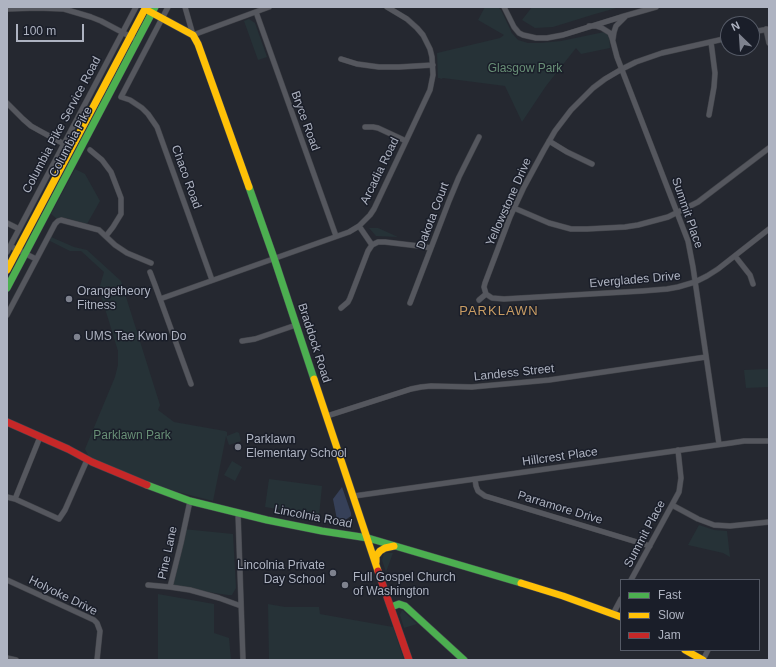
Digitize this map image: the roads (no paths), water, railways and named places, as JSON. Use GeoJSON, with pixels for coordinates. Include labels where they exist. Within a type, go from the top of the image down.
{"type":"FeatureCollection","features":[{"type":"Feature","properties":{"kind":"main road"},"geometry":{"type":"LineString","coordinates":[[149,9],[193,35]]}},
{"type":"Feature","properties":{"kind":"main road","name":"Columbia Pike"},"geometry":{"type":"LineString","coordinates":[[7,288],[149,9]]}},
{"type":"Feature","properties":{"kind":"main road","name":"Braddock Road"},"geometry":{"type":"LineString","coordinates":[[193,35],[198,44],[274,258],[409,660]]}},
{"type":"Feature","properties":{"kind":"main road","name":"Columbia Pike"},"geometry":{"type":"LineString","coordinates":[[7,270],[134,39]]}},
{"type":"Feature","properties":{"kind":"main road","name":"Lincolnia Road"},"geometry":{"type":"LineString","coordinates":[[7,422],[87,460],[152,488],[238,513],[309,528],[368,538],[563,596],[620,617]]}},
{"type":"Feature","properties":{"kind":"main road"},"geometry":{"type":"LineString","coordinates":[[377,568],[376,559],[378,554],[382,549],[394,546]]}},
{"type":"Feature","properties":{"kind":"main road"},"geometry":{"type":"LineString","coordinates":[[390,607],[399,604],[405,606],[464,660]]}},
{"type":"Feature","properties":{"kind":"main road"},"geometry":{"type":"LineString","coordinates":[[687,651],[703,660]]}},
{"type":"Feature","properties":{"kind":"street","name":"Columbia Pike Service Road"},"geometry":{"type":"LineString","coordinates":[[7,252],[136,7]]}},
{"type":"Feature","properties":{"kind":"street"},"geometry":{"type":"LineString","coordinates":[[162,18],[168,7]]}},
{"type":"Feature","properties":{"kind":"street","name":"Braddock Road"},"geometry":{"type":"LineString","coordinates":[[185,7],[193,35]]}},
{"type":"Feature","properties":{"kind":"street"},"geometry":{"type":"LineString","coordinates":[[193,35],[269,7]]}},
{"type":"Feature","properties":{"kind":"street","name":"Arcadia Road"},"geometry":{"type":"LineString","coordinates":[[160,299],[349,232],[359,226],[370,215],[430,90],[433,75],[433,65],[427,42],[417,28],[407,19],[387,7]]}},
{"type":"Feature","properties":{"kind":"street"},"geometry":{"type":"LineString","coordinates":[[504,7],[516,29],[523,36],[530,38],[554,37],[656,7]]}},
{"type":"Feature","properties":{"kind":"street"},"geometry":{"type":"LineString","coordinates":[[7,9],[64,9],[91,17],[134,39]]}},
{"type":"Feature","properties":{"kind":"street","name":"Bryce Road"},"geometry":{"type":"LineString","coordinates":[[256,12],[336,236]]}},
{"type":"Feature","properties":{"kind":"street"},"geometry":{"type":"LineString","coordinates":[[614,42],[613,37],[616,26],[624,18],[632,14]]}},
{"type":"Feature","properties":{"kind":"street","name":"Chaco Road"},"geometry":{"type":"LineString","coordinates":[[162,18],[121,97],[130,100],[142,108],[157,127],[212,280]]}},
{"type":"Feature","properties":{"kind":"street","name":"Summit Place"},"geometry":{"type":"LineString","coordinates":[[589,26],[598,26],[606,30],[614,42],[622,69],[678,213],[689,246],[719,444]]}},
{"type":"Feature","properties":{"kind":"street"},"geometry":{"type":"LineString","coordinates":[[767,29],[769,43]]}},
{"type":"Feature","properties":{"kind":"street","name":"Yellowstone Drive"},"geometry":{"type":"LineString","coordinates":[[486,294],[484,288],[485,283],[514,208],[534,167],[549,141],[563,120],[581,99],[599,84],[622,69],[649,57],[720,40]]}},
{"type":"Feature","properties":{"kind":"street"},"geometry":{"type":"LineString","coordinates":[[709,115],[715,73],[711,42]]}},
{"type":"Feature","properties":{"kind":"street"},"geometry":{"type":"LineString","coordinates":[[341,58],[357,64],[379,67],[433,65]]}},
{"type":"Feature","properties":{"kind":"street"},"geometry":{"type":"LineString","coordinates":[[7,103],[31,126],[64,144]]}},
{"type":"Feature","properties":{"kind":"street"},"geometry":{"type":"LineString","coordinates":[[365,127],[378,128],[406,141]]}},
{"type":"Feature","properties":{"kind":"street","name":"Dakota Court"},"geometry":{"type":"LineString","coordinates":[[410,303],[459,177],[479,137]]}},
{"type":"Feature","properties":{"kind":"street"},"geometry":{"type":"LineString","coordinates":[[549,141],[567,152],[592,164]]}},
{"type":"Feature","properties":{"kind":"street"},"geometry":{"type":"LineString","coordinates":[[514,208],[565,228],[580,229],[625,227],[655,221],[678,213],[698,202],[769,148]]}},
{"type":"Feature","properties":{"kind":"street"},"geometry":{"type":"LineString","coordinates":[[90,150],[102,160],[111,172],[121,198],[121,214],[106,236]]}},
{"type":"Feature","properties":{"kind":"street"},"geometry":{"type":"LineString","coordinates":[[7,315],[36,259],[58,221],[61,220],[98,230],[127,253],[151,263]]}},
{"type":"Feature","properties":{"kind":"street"},"geometry":{"type":"LineString","coordinates":[[7,223],[19,229]]}},
{"type":"Feature","properties":{"kind":"street"},"geometry":{"type":"LineString","coordinates":[[359,226],[372,245]]}},
{"type":"Feature","properties":{"kind":"street","name":"Everglades Drive"},"geometry":{"type":"LineString","coordinates":[[486,294],[492,298],[504,299],[626,292],[685,286],[718,269],[769,229]]}},
{"type":"Feature","properties":{"kind":"street"},"geometry":{"type":"LineString","coordinates":[[341,308],[350,298],[368,251],[372,245],[378,242],[385,242],[431,248]]}},
{"type":"Feature","properties":{"kind":"street"},"geometry":{"type":"LineString","coordinates":[[10,246],[36,259]]}},
{"type":"Feature","properties":{"kind":"street"},"geometry":{"type":"LineString","coordinates":[[735,256],[750,275],[753,284]]}},
{"type":"Feature","properties":{"kind":"street"},"geometry":{"type":"LineString","coordinates":[[150,272],[191,384]]}},
{"type":"Feature","properties":{"kind":"street"},"geometry":{"type":"LineString","coordinates":[[479,300],[486,294]]}},
{"type":"Feature","properties":{"kind":"street"},"geometry":{"type":"LineString","coordinates":[[242,341],[255,339],[296,325]]}},
{"type":"Feature","properties":{"kind":"street","name":"Landess Street"},"geometry":{"type":"LineString","coordinates":[[327,416],[421,387],[472,387],[549,380],[706,358]]}},
{"type":"Feature","properties":{"kind":"street"},"geometry":{"type":"LineString","coordinates":[[15,500],[40,437]]}},
{"type":"Feature","properties":{"kind":"street","name":"Hillcrest Place"},"geometry":{"type":"LineString","coordinates":[[354,496],[719,444],[744,441],[769,442]]}},
{"type":"Feature","properties":{"kind":"street","name":"Summit Place"},"geometry":{"type":"LineString","coordinates":[[632,579],[672,505],[681,484],[678,450]]}},
{"type":"Feature","properties":{"kind":"street"},"geometry":{"type":"LineString","coordinates":[[7,497],[59,519],[65,510],[87,460]]}},
{"type":"Feature","properties":{"kind":"street","name":"Parramore Drive"},"geometry":{"type":"LineString","coordinates":[[475,479],[478,490],[485,496],[650,546]]}},
{"type":"Feature","properties":{"kind":"street","name":"Pine Lane"},"geometry":{"type":"LineString","coordinates":[[190,500],[170,587],[208,595],[241,606]]}},
{"type":"Feature","properties":{"kind":"street"},"geometry":{"type":"LineString","coordinates":[[672,505],[698,520],[714,525],[730,526],[769,522]]}},
{"type":"Feature","properties":{"kind":"street"},"geometry":{"type":"LineString","coordinates":[[238,513],[243,660]]}},
{"type":"Feature","properties":{"kind":"street","name":"Holyoke Drive"},"geometry":{"type":"LineString","coordinates":[[7,580],[94,620],[100,631],[97,660]]}},
{"type":"Feature","properties":{"kind":"street"},"geometry":{"type":"LineString","coordinates":[[148,585],[170,587]]}},
{"type":"Feature","properties":{"kind":"street"},"geometry":{"type":"LineString","coordinates":[[613,614],[620,601]]}},
{"type":"Feature","properties":{"kind":"street"},"geometry":{"type":"LineString","coordinates":[[703,660],[708,651]]}},
{"type":"Feature","properties":{"kind":"street"},"geometry":{"type":"LineString","coordinates":[[7,658],[16,660]]}},
{"type":"Feature","properties":{"kind":"water"},"geometry":{"type":"Polygon","coordinates":[[[342,487],[351,516],[338,525],[333,499],[342,487]]]}},
{"type":"Feature","properties":{"kind":"place","name":"Orangetheory Fitness"},"geometry":{"type":"Point","coordinates":[69,299]}},
{"type":"Feature","properties":{"kind":"place","name":"UMS Tae Kwon Do"},"geometry":{"type":"Point","coordinates":[77,337]}},
{"type":"Feature","properties":{"kind":"place","name":"Parklawn Elementary School"},"geometry":{"type":"Point","coordinates":[238,447]}},
{"type":"Feature","properties":{"kind":"place","name":"Lincolnia Private Day School"},"geometry":{"type":"Point","coordinates":[333,573]}},
{"type":"Feature","properties":{"kind":"place","name":"Full Gospel Church of Washington"},"geometry":{"type":"Point","coordinates":[345,585]}},
{"type":"Feature","properties":{"kind":"district","name":"PARKLAWN"},"geometry":{"type":"Point","coordinates":[499,311]}},
{"type":"Feature","properties":{"kind":"park label","name":"Glasgow Park"},"geometry":{"type":"Point","coordinates":[525,69]}},
{"type":"Feature","properties":{"kind":"park label","name":"Parklawn Park"},"geometry":{"type":"Point","coordinates":[132,436]}}]}
